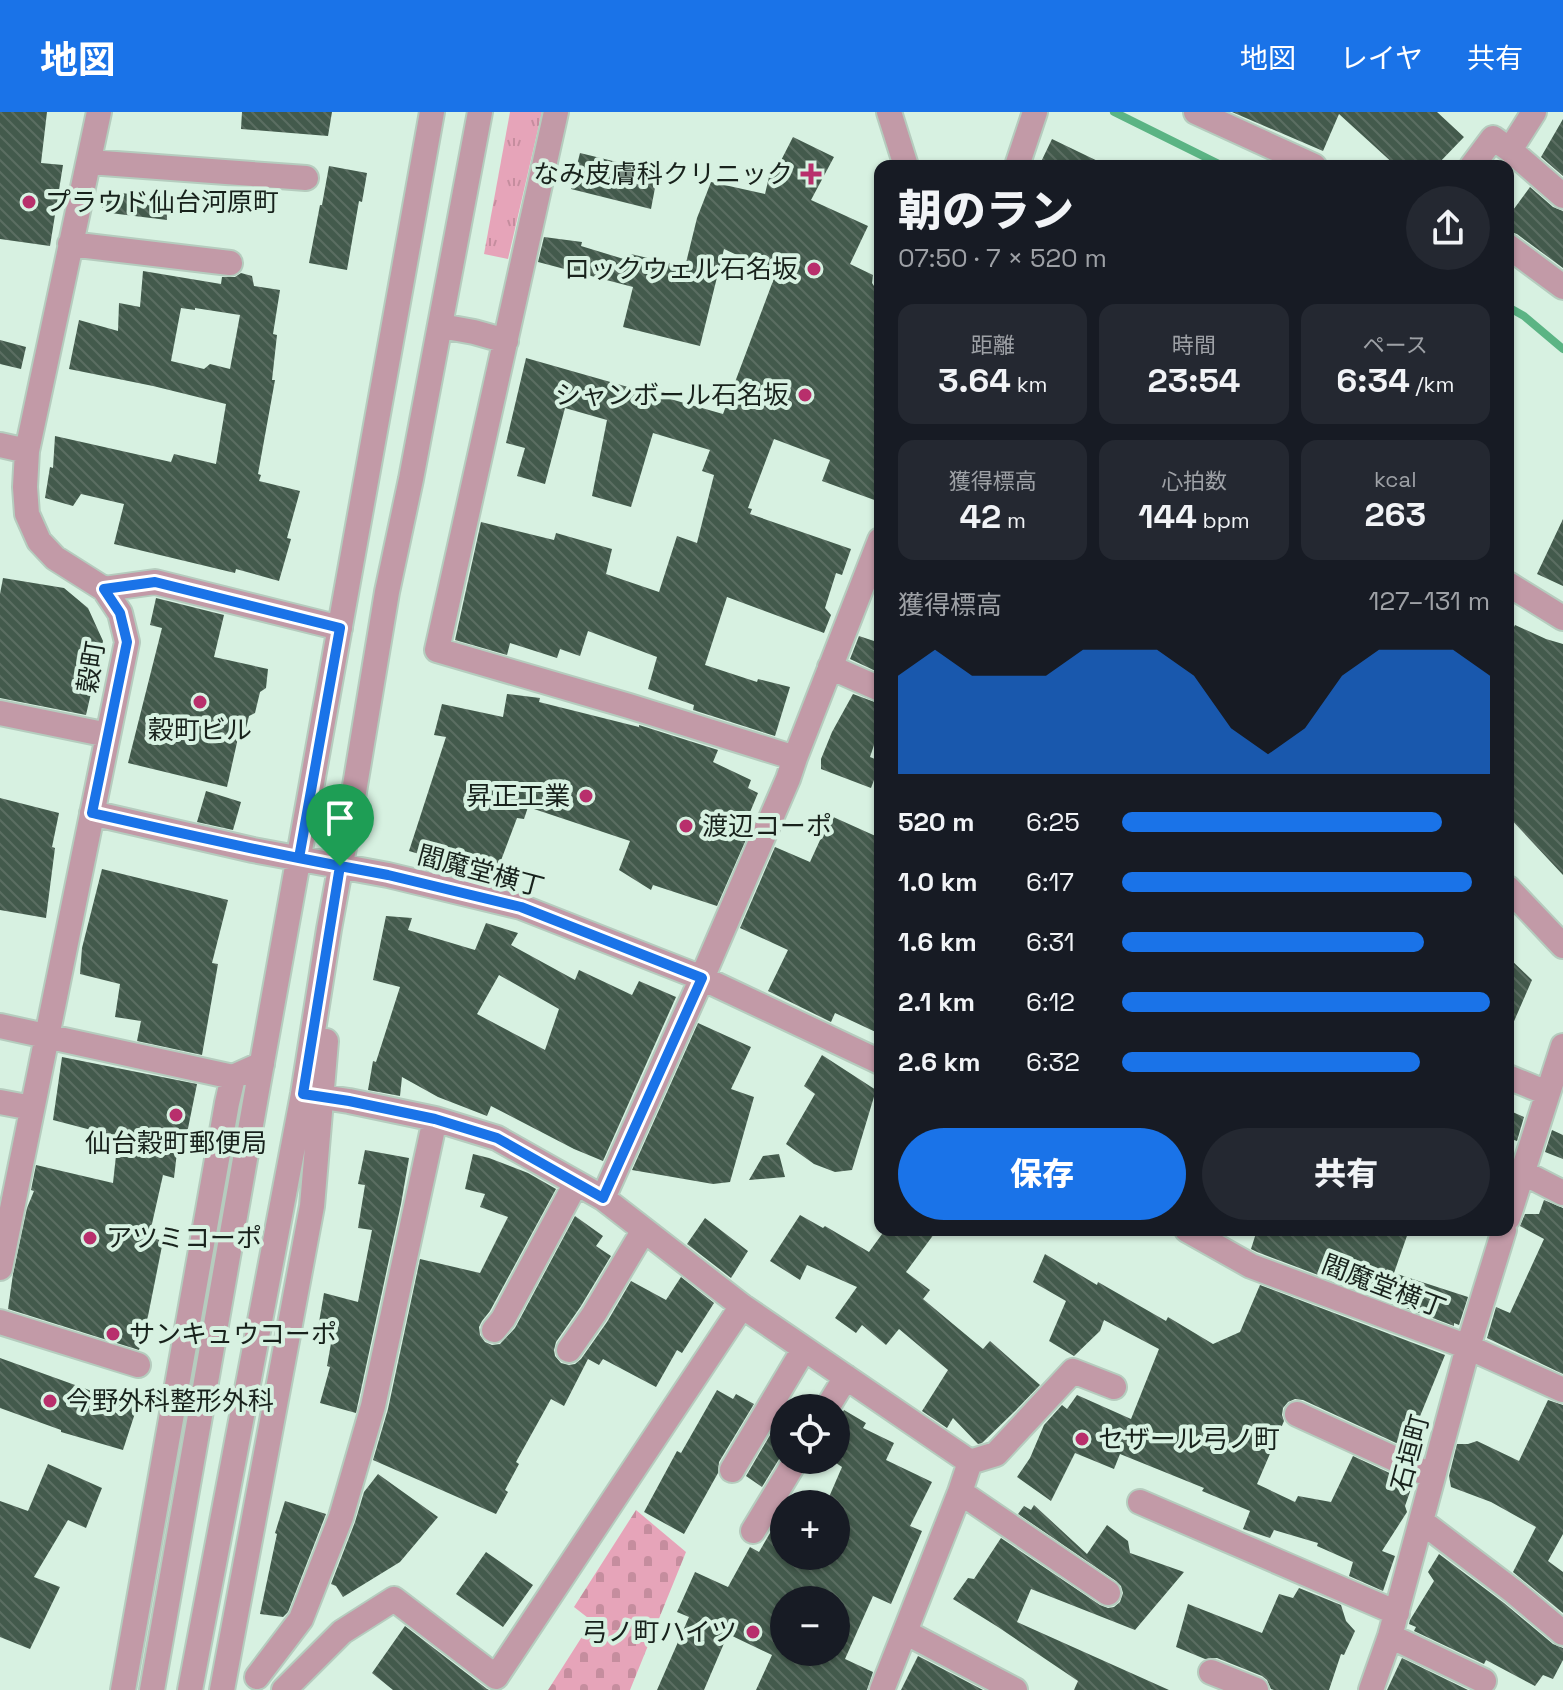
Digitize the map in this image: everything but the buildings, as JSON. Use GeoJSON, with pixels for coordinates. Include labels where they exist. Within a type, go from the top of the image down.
{"type":"FeatureCollection","features":[{"type":"Feature","properties":{"kind":"street","name":"穀町"},"geometry":{"type":"LineString","coordinates":[[0,1268],[127,642],[120,613],[104,589],[55,558],[39,541],[27,514],[25,487],[27,451],[99,112]]}},
{"type":"Feature","properties":{"kind":"street"},"geometry":{"type":"LineString","coordinates":[[152,1690],[432,112]]}},
{"type":"Feature","properties":{"kind":"street"},"geometry":{"type":"LineString","coordinates":[[222,1690],[312,1206],[312,1095],[320,987],[387,592],[441,326],[480,112]]}},
{"type":"Feature","properties":{"kind":"street"},"geometry":{"type":"LineString","coordinates":[[556,112],[437,650],[795,758]]}},
{"type":"Feature","properties":{"kind":"street"},"geometry":{"type":"LineString","coordinates":[[889,112],[904,160]]}},
{"type":"Feature","properties":{"kind":"street"},"geometry":{"type":"LineString","coordinates":[[1019,160],[1035,112]]}},
{"type":"Feature","properties":{"kind":"street"},"geometry":{"type":"LineString","coordinates":[[1196,112],[1301,160]]}},
{"type":"Feature","properties":{"kind":"street"},"geometry":{"type":"LineString","coordinates":[[1510,150],[1534,112]]}},
{"type":"Feature","properties":{"kind":"street"},"geometry":{"type":"LineString","coordinates":[[1476,160],[1493,138],[1563,196]]}},
{"type":"Feature","properties":{"kind":"street"},"geometry":{"type":"LineString","coordinates":[[89,162],[306,178]]}},
{"type":"Feature","properties":{"kind":"street"},"geometry":{"type":"LineString","coordinates":[[70,244],[230,263]]}},
{"type":"Feature","properties":{"kind":"street"},"geometry":{"type":"LineString","coordinates":[[1514,250],[1563,287]]}},
{"type":"Feature","properties":{"kind":"street"},"geometry":{"type":"LineString","coordinates":[[441,326],[506,341]]}},
{"type":"Feature","properties":{"kind":"street"},"geometry":{"type":"LineString","coordinates":[[0,445],[27,451]]}},
{"type":"Feature","properties":{"kind":"street"},"geometry":{"type":"LineString","coordinates":[[104,589],[155,582],[340,628]]}},
{"type":"Feature","properties":{"kind":"street"},"geometry":{"type":"LineString","coordinates":[[1514,588],[1563,618]]}},
{"type":"Feature","properties":{"kind":"street"},"geometry":{"type":"LineString","coordinates":[[603,1198],[788,779],[830,667],[871,589]]}},
{"type":"Feature","properties":{"kind":"street"},"geometry":{"type":"LineString","coordinates":[[830,667],[874,686]]}},
{"type":"Feature","properties":{"kind":"street"},"geometry":{"type":"LineString","coordinates":[[0,713],[108,735]]}},
{"type":"Feature","properties":{"kind":"street","name":"閻魔堂横丁"},"geometry":{"type":"LineString","coordinates":[[92,813],[388,875],[521,907],[702,978],[874,1059]]}},
{"type":"Feature","properties":{"kind":"street"},"geometry":{"type":"LineString","coordinates":[[1514,894],[1563,946]]}},
{"type":"Feature","properties":{"kind":"street"},"geometry":{"type":"LineString","coordinates":[[0,1026],[233,1077],[262,1064]]}},
{"type":"Feature","properties":{"kind":"street"},"geometry":{"type":"LineString","coordinates":[[1514,1198],[1563,1046]]}},
{"type":"Feature","properties":{"kind":"street"},"geometry":{"type":"LineString","coordinates":[[123,1690],[233,1077]]}},
{"type":"Feature","properties":{"kind":"street"},"geometry":{"type":"LineString","coordinates":[[1514,1079],[1547,1093]]}},
{"type":"Feature","properties":{"kind":"street"},"geometry":{"type":"LineString","coordinates":[[312,1095],[435,1119],[497,1138],[603,1198],[742,1306],[970,1462]]}},
{"type":"Feature","properties":{"kind":"street"},"geometry":{"type":"LineString","coordinates":[[190,1690],[312,1095]]}},
{"type":"Feature","properties":{"kind":"street"},"geometry":{"type":"LineString","coordinates":[[0,1102],[32,1108]]}},
{"type":"Feature","properties":{"kind":"street"},"geometry":{"type":"LineString","coordinates":[[257,1677],[301,1619],[341,1517],[373,1406],[435,1119]]}},
{"type":"Feature","properties":{"kind":"street"},"geometry":{"type":"LineString","coordinates":[[1522,1172],[1563,1193]]}},
{"type":"Feature","properties":{"kind":"street"},"geometry":{"type":"LineString","coordinates":[[494,1330],[503,1319],[576,1183]]}},
{"type":"Feature","properties":{"kind":"street"},"geometry":{"type":"LineString","coordinates":[[569,1350],[644,1230]]}},
{"type":"Feature","properties":{"kind":"street","name":"閻魔堂横丁"},"geometry":{"type":"LineString","coordinates":[[1198,1236],[1251,1266],[1468,1347],[1563,1390]]}},
{"type":"Feature","properties":{"kind":"street","name":"石垣町"},"geometry":{"type":"LineString","coordinates":[[1371,1690],[1394,1624],[1432,1476],[1502,1236]]}},
{"type":"Feature","properties":{"kind":"street"},"geometry":{"type":"LineString","coordinates":[[284,1690],[342,1632],[394,1599],[496,1677],[742,1306]]}},
{"type":"Feature","properties":{"kind":"street"},"geometry":{"type":"LineString","coordinates":[[0,1322],[138,1365]]}},
{"type":"Feature","properties":{"kind":"street"},"geometry":{"type":"LineString","coordinates":[[732,1470],[804,1349]]}},
{"type":"Feature","properties":{"kind":"street"},"geometry":{"type":"LineString","coordinates":[[970,1462],[996,1454],[1073,1371],[1114,1387]]}},
{"type":"Feature","properties":{"kind":"street"},"geometry":{"type":"LineString","coordinates":[[836,1394],[846,1377]]}},
{"type":"Feature","properties":{"kind":"street"},"geometry":{"type":"LineString","coordinates":[[1297,1414],[1432,1476]]}},
{"type":"Feature","properties":{"kind":"street"},"geometry":{"type":"LineString","coordinates":[[882,1690],[970,1462]]}},
{"type":"Feature","properties":{"kind":"street"},"geometry":{"type":"LineString","coordinates":[[753,1531],[788,1474]]}},
{"type":"Feature","properties":{"kind":"street"},"geometry":{"type":"LineString","coordinates":[[960,1492],[1108,1593]]}},
{"type":"Feature","properties":{"kind":"street"},"geometry":{"type":"LineString","coordinates":[[1140,1502],[1394,1624],[1484,1681]]}},
{"type":"Feature","properties":{"kind":"street"},"geometry":{"type":"LineString","coordinates":[[1421,1521],[1563,1633]]}},
{"type":"Feature","properties":{"kind":"street"},"geometry":{"type":"LineString","coordinates":[[905,1632],[1015,1690]]}},
{"type":"Feature","properties":{"kind":"street"},"geometry":{"type":"LineString","coordinates":[[1211,1672],[1256,1690]]}},
{"type":"Feature","properties":{"kind":"green space"},"geometry":{"type":"Polygon","coordinates":[[[510,112],[542,112],[508,259],[484,254],[510,112]]]}},
{"type":"Feature","properties":{"kind":"green space"},"geometry":{"type":"Polygon","coordinates":[[[636,1510],[686,1552],[630,1690],[548,1690],[592,1621],[574,1607],[636,1510]]]}},
{"type":"Feature","properties":{"kind":"waterway"},"geometry":{"type":"LineString","coordinates":[[1114,112],[1211,160]]}},
{"type":"Feature","properties":{"kind":"waterway"},"geometry":{"type":"LineString","coordinates":[[1514,310],[1563,349]]}},
{"type":"Feature","properties":{"kind":"place","name":"なみ皮膚科クリニック"},"geometry":{"type":"Point","coordinates":[811,174]}},
{"type":"Feature","properties":{"kind":"place","name":"プラウド仙台河原町"},"geometry":{"type":"Point","coordinates":[29,202]}},
{"type":"Feature","properties":{"kind":"place","name":"ロックウェル石名坂"},"geometry":{"type":"Point","coordinates":[814,269]}},
{"type":"Feature","properties":{"kind":"place","name":"シャンボール石名坂"},"geometry":{"type":"Point","coordinates":[805,395]}},
{"type":"Feature","properties":{"kind":"place","name":"穀町ビル"},"geometry":{"type":"Point","coordinates":[200,702]}},
{"type":"Feature","properties":{"kind":"place","name":"昇正工業"},"geometry":{"type":"Point","coordinates":[586,796]}},
{"type":"Feature","properties":{"kind":"place","name":"渡辺コーポ"},"geometry":{"type":"Point","coordinates":[686,826]}},
{"type":"Feature","properties":{"kind":"place","name":"仙台穀町郵便局"},"geometry":{"type":"Point","coordinates":[176,1115]}},
{"type":"Feature","properties":{"kind":"place","name":"アツミコーポ"},"geometry":{"type":"Point","coordinates":[90,1238]}},
{"type":"Feature","properties":{"kind":"place","name":"サンキュウコーポ"},"geometry":{"type":"Point","coordinates":[113,1334]}},
{"type":"Feature","properties":{"kind":"place","name":"今野外科整形外科"},"geometry":{"type":"Point","coordinates":[50,1401]}},
{"type":"Feature","properties":{"kind":"place","name":"セザール弓ノ町"},"geometry":{"type":"Point","coordinates":[1082,1439]}},
{"type":"Feature","properties":{"kind":"place","name":"弓ノ町ハイツ"},"geometry":{"type":"Point","coordinates":[753,1632]}},
{"type":"Feature","properties":{"kind":"route"},"geometry":{"type":"LineString","coordinates":[[340,866],[253,850],[92,813],[127,642],[120,613],[104,589],[155,582],[340,628],[299,858],[340,866],[303,1094],[435,1119],[497,1138],[603,1198],[702,978],[521,907],[340,866]]}}]}
